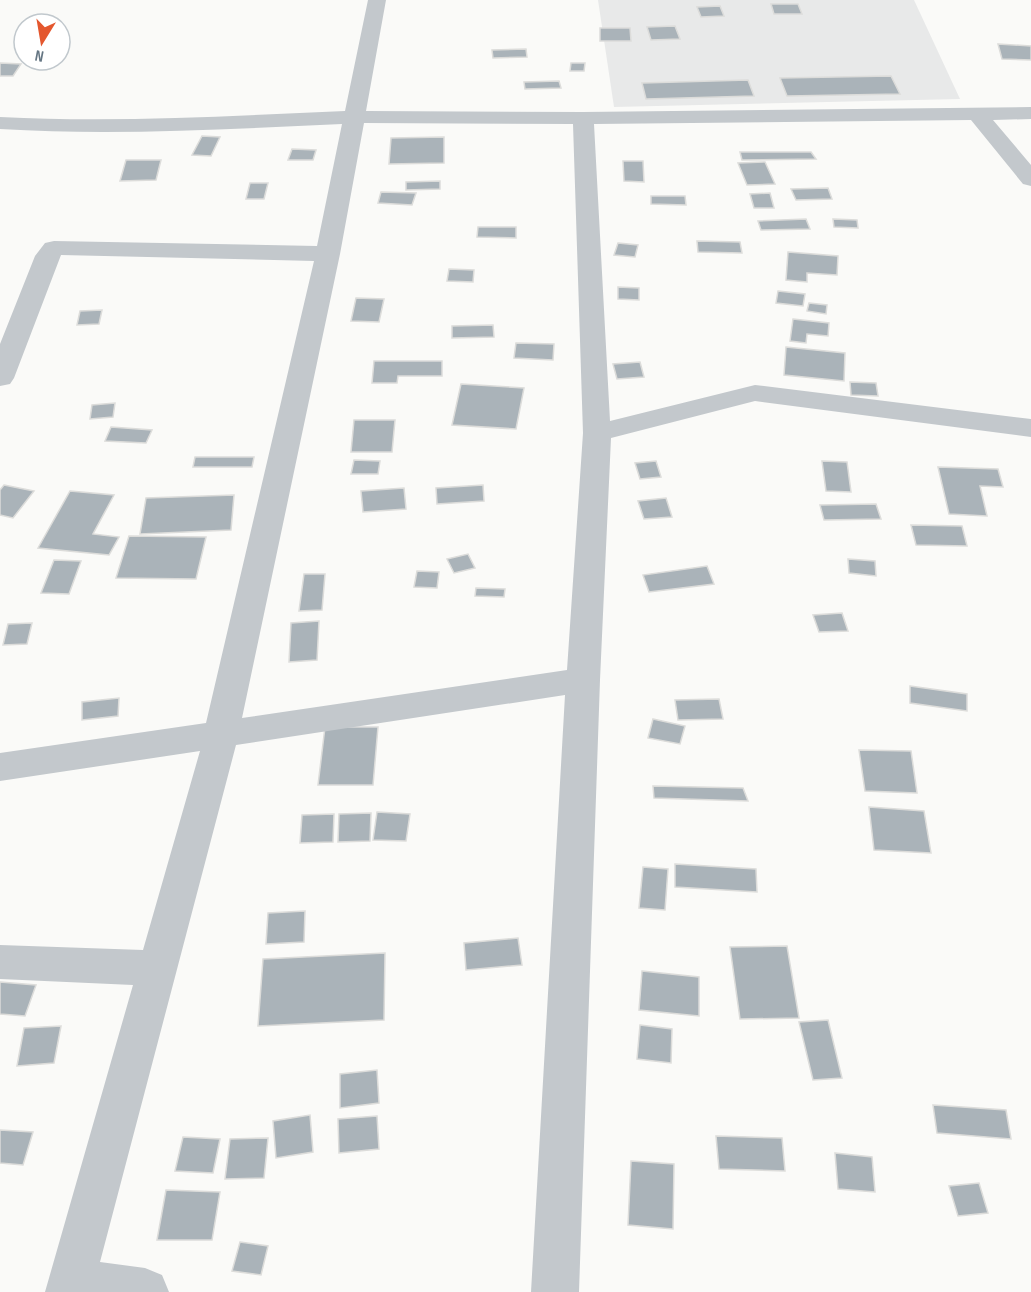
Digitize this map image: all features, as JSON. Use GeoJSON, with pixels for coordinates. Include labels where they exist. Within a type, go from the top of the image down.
{"type":"FeatureCollection","features":[{"type":"Feature","properties":{"kind":"street"},"geometry":{"type":"LineString","coordinates":[[145,1292],[71,1287],[221,734],[328,254],[377,0]]}},
{"type":"Feature","properties":{"kind":"street"},"geometry":{"type":"LineString","coordinates":[[0,123],[52,126],[148,126],[354,117],[583,118],[1031,113]]}},
{"type":"Feature","properties":{"kind":"street"},"geometry":{"type":"LineString","coordinates":[[977,114],[1031,179]]}},
{"type":"Feature","properties":{"kind":"street"},"geometry":{"type":"LineString","coordinates":[[555,1292],[583,680],[597,433],[583,118]]}},
{"type":"Feature","properties":{"kind":"street"},"geometry":{"type":"LineString","coordinates":[[0,378],[47,256],[54,248],[328,254]]}},
{"type":"Feature","properties":{"kind":"street"},"geometry":{"type":"LineString","coordinates":[[597,433],[755,393],[1031,428]]}},
{"type":"Feature","properties":{"kind":"street"},"geometry":{"type":"LineString","coordinates":[[0,767],[583,680]]}},
{"type":"Feature","properties":{"kind":"street"},"geometry":{"type":"LineString","coordinates":[[0,962],[158,968]]}},
{"type":"Feature","properties":{"kind":"shaded area"},"geometry":{"type":"Polygon","coordinates":[[[598,0],[914,0],[960,99],[614,107],[598,0]]]}},
{"type":"Feature","properties":{"kind":"building"},"geometry":{"type":"Polygon","coordinates":[[[771,4],[798,4],[802,14],[774,14],[771,4]]]}},
{"type":"Feature","properties":{"kind":"building"},"geometry":{"type":"Polygon","coordinates":[[[720,6],[724,16],[701,17],[697,7],[720,6]]]}},
{"type":"Feature","properties":{"kind":"building"},"geometry":{"type":"Polygon","coordinates":[[[675,26],[680,39],[651,40],[647,27],[675,26]]]}},
{"type":"Feature","properties":{"kind":"building"},"geometry":{"type":"Polygon","coordinates":[[[600,28],[630,28],[631,41],[600,41],[600,28]]]}},
{"type":"Feature","properties":{"kind":"building"},"geometry":{"type":"Polygon","coordinates":[[[998,44],[1031,46],[1031,60],[1002,59],[998,44]]]}},
{"type":"Feature","properties":{"kind":"building"},"geometry":{"type":"Polygon","coordinates":[[[526,49],[527,57],[493,58],[492,50],[526,49]]]}},
{"type":"Feature","properties":{"kind":"building"},"geometry":{"type":"Polygon","coordinates":[[[0,63],[12,64],[12,72],[16,72],[13,76],[0,76],[0,63]]]}},
{"type":"Feature","properties":{"kind":"building"},"geometry":{"type":"Polygon","coordinates":[[[571,63],[585,63],[584,71],[570,71],[571,63]]]}},
{"type":"Feature","properties":{"kind":"building"},"geometry":{"type":"Polygon","coordinates":[[[891,76],[900,94],[787,96],[780,78],[891,76]]]}},
{"type":"Feature","properties":{"kind":"building"},"geometry":{"type":"Polygon","coordinates":[[[748,80],[754,96],[646,99],[642,83],[748,80]]]}},
{"type":"Feature","properties":{"kind":"building"},"geometry":{"type":"Polygon","coordinates":[[[559,81],[561,88],[525,89],[524,82],[559,81]]]}},
{"type":"Feature","properties":{"kind":"building"},"geometry":{"type":"Polygon","coordinates":[[[202,136],[220,137],[211,156],[192,155],[202,136]]]}},
{"type":"Feature","properties":{"kind":"building"},"geometry":{"type":"Polygon","coordinates":[[[444,137],[444,163],[389,164],[391,138],[444,137]]]}},
{"type":"Feature","properties":{"kind":"building"},"geometry":{"type":"Polygon","coordinates":[[[292,149],[316,150],[313,160],[288,160],[292,149]]]}},
{"type":"Feature","properties":{"kind":"building"},"geometry":{"type":"Polygon","coordinates":[[[740,152],[811,152],[816,159],[742,160],[740,152]]]}},
{"type":"Feature","properties":{"kind":"building"},"geometry":{"type":"Polygon","coordinates":[[[126,160],[161,160],[156,180],[120,181],[126,160]]]}},
{"type":"Feature","properties":{"kind":"building"},"geometry":{"type":"Polygon","coordinates":[[[623,161],[643,161],[644,182],[624,181],[623,161]]]}},
{"type":"Feature","properties":{"kind":"building"},"geometry":{"type":"Polygon","coordinates":[[[765,162],[775,184],[747,185],[738,163],[765,162]]]}},
{"type":"Feature","properties":{"kind":"building"},"geometry":{"type":"Polygon","coordinates":[[[440,181],[440,189],[406,190],[406,182],[440,181]]]}},
{"type":"Feature","properties":{"kind":"building"},"geometry":{"type":"Polygon","coordinates":[[[250,183],[268,183],[264,199],[246,199],[250,183]]]}},
{"type":"Feature","properties":{"kind":"building"},"geometry":{"type":"Polygon","coordinates":[[[828,188],[832,199],[796,200],[791,189],[828,188]]]}},
{"type":"Feature","properties":{"kind":"building"},"geometry":{"type":"Polygon","coordinates":[[[381,192],[416,193],[412,205],[378,203],[381,192]]]}},
{"type":"Feature","properties":{"kind":"building"},"geometry":{"type":"Polygon","coordinates":[[[770,193],[774,208],[754,208],[750,194],[770,193]]]}},
{"type":"Feature","properties":{"kind":"building"},"geometry":{"type":"Polygon","coordinates":[[[651,196],[685,196],[686,205],[651,204],[651,196]]]}},
{"type":"Feature","properties":{"kind":"building"},"geometry":{"type":"Polygon","coordinates":[[[806,219],[810,229],[761,230],[758,221],[806,219]]]}},
{"type":"Feature","properties":{"kind":"building"},"geometry":{"type":"Polygon","coordinates":[[[833,219],[857,220],[858,228],[834,227],[833,219]]]}},
{"type":"Feature","properties":{"kind":"building"},"geometry":{"type":"Polygon","coordinates":[[[478,227],[516,227],[516,238],[477,237],[478,227]]]}},
{"type":"Feature","properties":{"kind":"building"},"geometry":{"type":"Polygon","coordinates":[[[697,241],[740,242],[742,253],[698,252],[697,241]]]}},
{"type":"Feature","properties":{"kind":"building"},"geometry":{"type":"Polygon","coordinates":[[[618,243],[638,245],[635,257],[614,255],[618,243]]]}},
{"type":"Feature","properties":{"kind":"building"},"geometry":{"type":"Polygon","coordinates":[[[788,252],[838,256],[837,275],[807,273],[807,282],[786,280],[788,252]]]}},
{"type":"Feature","properties":{"kind":"building"},"geometry":{"type":"Polygon","coordinates":[[[449,269],[474,270],[473,282],[447,281],[449,269]]]}},
{"type":"Feature","properties":{"kind":"building"},"geometry":{"type":"Polygon","coordinates":[[[618,287],[639,288],[639,300],[618,299],[618,287]]]}},
{"type":"Feature","properties":{"kind":"building"},"geometry":{"type":"Polygon","coordinates":[[[778,291],[805,294],[803,306],[776,303],[778,291]]]}},
{"type":"Feature","properties":{"kind":"building"},"geometry":{"type":"Polygon","coordinates":[[[356,298],[384,299],[379,322],[351,321],[356,298]]]}},
{"type":"Feature","properties":{"kind":"building"},"geometry":{"type":"Polygon","coordinates":[[[809,303],[827,305],[826,314],[807,311],[809,303]]]}},
{"type":"Feature","properties":{"kind":"building"},"geometry":{"type":"Polygon","coordinates":[[[102,310],[99,324],[77,325],[80,311],[102,310]]]}},
{"type":"Feature","properties":{"kind":"building"},"geometry":{"type":"Polygon","coordinates":[[[793,319],[829,323],[828,336],[807,334],[806,343],[790,341],[793,319]]]}},
{"type":"Feature","properties":{"kind":"building"},"geometry":{"type":"Polygon","coordinates":[[[493,325],[494,337],[452,338],[452,326],[493,325]]]}},
{"type":"Feature","properties":{"kind":"building"},"geometry":{"type":"Polygon","coordinates":[[[516,343],[554,344],[553,360],[514,358],[516,343]]]}},
{"type":"Feature","properties":{"kind":"building"},"geometry":{"type":"Polygon","coordinates":[[[786,347],[845,353],[844,381],[784,375],[786,347]]]}},
{"type":"Feature","properties":{"kind":"building"},"geometry":{"type":"Polygon","coordinates":[[[374,361],[442,361],[442,376],[398,376],[397,383],[372,383],[374,361]]]}},
{"type":"Feature","properties":{"kind":"building"},"geometry":{"type":"Polygon","coordinates":[[[640,362],[644,377],[617,379],[613,364],[640,362]]]}},
{"type":"Feature","properties":{"kind":"building"},"geometry":{"type":"Polygon","coordinates":[[[850,382],[876,383],[878,396],[851,395],[850,382]]]}},
{"type":"Feature","properties":{"kind":"building"},"geometry":{"type":"Polygon","coordinates":[[[461,384],[524,388],[516,429],[452,425],[461,384]]]}},
{"type":"Feature","properties":{"kind":"building"},"geometry":{"type":"Polygon","coordinates":[[[115,403],[113,417],[90,419],[92,405],[115,403]]]}},
{"type":"Feature","properties":{"kind":"building"},"geometry":{"type":"Polygon","coordinates":[[[354,420],[395,420],[392,452],[351,452],[354,420]]]}},
{"type":"Feature","properties":{"kind":"building"},"geometry":{"type":"Polygon","coordinates":[[[111,427],[152,430],[146,443],[105,441],[111,427]]]}},
{"type":"Feature","properties":{"kind":"building"},"geometry":{"type":"Polygon","coordinates":[[[195,457],[254,457],[252,467],[193,467],[195,457]]]}},
{"type":"Feature","properties":{"kind":"building"},"geometry":{"type":"Polygon","coordinates":[[[354,460],[380,461],[378,474],[351,474],[354,460]]]}},
{"type":"Feature","properties":{"kind":"building"},"geometry":{"type":"Polygon","coordinates":[[[656,461],[661,477],[640,479],[635,463],[656,461]]]}},
{"type":"Feature","properties":{"kind":"building"},"geometry":{"type":"Polygon","coordinates":[[[822,461],[847,462],[851,492],[826,491],[822,461]]]}},
{"type":"Feature","properties":{"kind":"building"},"geometry":{"type":"Polygon","coordinates":[[[938,467],[998,469],[1003,487],[980,486],[987,516],[949,514],[938,467]]]}},
{"type":"Feature","properties":{"kind":"building"},"geometry":{"type":"Polygon","coordinates":[[[4,485],[34,491],[13,518],[0,515],[0,490],[4,485]]]}},
{"type":"Feature","properties":{"kind":"building"},"geometry":{"type":"Polygon","coordinates":[[[483,485],[484,501],[437,504],[436,488],[483,485]]]}},
{"type":"Feature","properties":{"kind":"building"},"geometry":{"type":"Polygon","coordinates":[[[404,488],[406,509],[363,512],[361,491],[404,488]]]}},
{"type":"Feature","properties":{"kind":"building"},"geometry":{"type":"Polygon","coordinates":[[[70,491],[114,495],[93,534],[119,537],[109,555],[38,548],[70,491]]]}},
{"type":"Feature","properties":{"kind":"building"},"geometry":{"type":"Polygon","coordinates":[[[234,495],[231,530],[140,534],[146,498],[234,495]]]}},
{"type":"Feature","properties":{"kind":"building"},"geometry":{"type":"Polygon","coordinates":[[[666,498],[672,517],[644,519],[638,501],[666,498]]]}},
{"type":"Feature","properties":{"kind":"building"},"geometry":{"type":"Polygon","coordinates":[[[876,504],[881,519],[824,520],[820,505],[876,504]]]}},
{"type":"Feature","properties":{"kind":"building"},"geometry":{"type":"Polygon","coordinates":[[[911,525],[962,526],[967,546],[916,545],[911,525]]]}},
{"type":"Feature","properties":{"kind":"building"},"geometry":{"type":"Polygon","coordinates":[[[129,536],[206,537],[196,579],[116,578],[129,536]]]}},
{"type":"Feature","properties":{"kind":"building"},"geometry":{"type":"Polygon","coordinates":[[[468,554],[475,568],[454,573],[447,559],[468,554]]]}},
{"type":"Feature","properties":{"kind":"building"},"geometry":{"type":"Polygon","coordinates":[[[848,559],[875,561],[876,576],[849,573],[848,559]]]}},
{"type":"Feature","properties":{"kind":"building"},"geometry":{"type":"Polygon","coordinates":[[[54,560],[81,561],[69,594],[41,593],[54,560]]]}},
{"type":"Feature","properties":{"kind":"building"},"geometry":{"type":"Polygon","coordinates":[[[707,566],[714,584],[649,592],[643,575],[707,566]]]}},
{"type":"Feature","properties":{"kind":"building"},"geometry":{"type":"Polygon","coordinates":[[[417,571],[439,572],[437,588],[414,587],[417,571]]]}},
{"type":"Feature","properties":{"kind":"building"},"geometry":{"type":"Polygon","coordinates":[[[304,574],[325,574],[322,610],[299,611],[304,574]]]}},
{"type":"Feature","properties":{"kind":"building"},"geometry":{"type":"Polygon","coordinates":[[[476,588],[505,589],[504,597],[475,596],[476,588]]]}},
{"type":"Feature","properties":{"kind":"building"},"geometry":{"type":"Polygon","coordinates":[[[842,613],[848,631],[819,632],[813,615],[842,613]]]}},
{"type":"Feature","properties":{"kind":"building"},"geometry":{"type":"Polygon","coordinates":[[[319,621],[317,660],[289,662],[291,623],[319,621]]]}},
{"type":"Feature","properties":{"kind":"building"},"geometry":{"type":"Polygon","coordinates":[[[32,623],[27,644],[3,645],[8,624],[32,623]]]}},
{"type":"Feature","properties":{"kind":"building"},"geometry":{"type":"Polygon","coordinates":[[[910,686],[967,694],[967,711],[910,703],[910,686]]]}},
{"type":"Feature","properties":{"kind":"building"},"geometry":{"type":"Polygon","coordinates":[[[119,698],[118,716],[82,720],[82,702],[119,698]]]}},
{"type":"Feature","properties":{"kind":"building"},"geometry":{"type":"Polygon","coordinates":[[[719,699],[723,719],[678,720],[675,700],[719,699]]]}},
{"type":"Feature","properties":{"kind":"building"},"geometry":{"type":"Polygon","coordinates":[[[653,719],[685,726],[680,744],[648,738],[653,719]]]}},
{"type":"Feature","properties":{"kind":"building"},"geometry":{"type":"Polygon","coordinates":[[[325,727],[378,727],[373,785],[318,785],[325,727]]]}},
{"type":"Feature","properties":{"kind":"building"},"geometry":{"type":"Polygon","coordinates":[[[859,750],[911,751],[917,793],[865,791],[859,750]]]}},
{"type":"Feature","properties":{"kind":"building"},"geometry":{"type":"Polygon","coordinates":[[[653,786],[743,788],[748,801],[654,798],[653,786]]]}},
{"type":"Feature","properties":{"kind":"building"},"geometry":{"type":"Polygon","coordinates":[[[869,807],[924,811],[931,853],[874,850],[869,807]]]}},
{"type":"Feature","properties":{"kind":"building"},"geometry":{"type":"Polygon","coordinates":[[[377,812],[410,814],[406,841],[373,840],[377,812]]]}},
{"type":"Feature","properties":{"kind":"building"},"geometry":{"type":"Polygon","coordinates":[[[371,813],[370,841],[338,842],[339,814],[371,813]]]}},
{"type":"Feature","properties":{"kind":"building"},"geometry":{"type":"Polygon","coordinates":[[[334,814],[333,842],[300,843],[302,815],[334,814]]]}},
{"type":"Feature","properties":{"kind":"building"},"geometry":{"type":"Polygon","coordinates":[[[675,864],[756,869],[757,892],[675,887],[675,864]]]}},
{"type":"Feature","properties":{"kind":"building"},"geometry":{"type":"Polygon","coordinates":[[[643,867],[668,869],[665,910],[639,908],[643,867]]]}},
{"type":"Feature","properties":{"kind":"building"},"geometry":{"type":"Polygon","coordinates":[[[305,911],[304,942],[266,944],[268,913],[305,911]]]}},
{"type":"Feature","properties":{"kind":"building"},"geometry":{"type":"Polygon","coordinates":[[[518,938],[522,965],[466,970],[464,943],[518,938]]]}},
{"type":"Feature","properties":{"kind":"building"},"geometry":{"type":"Polygon","coordinates":[[[787,946],[799,1018],[740,1019],[730,947],[787,946]]]}},
{"type":"Feature","properties":{"kind":"building"},"geometry":{"type":"Polygon","coordinates":[[[385,953],[384,1020],[258,1026],[263,959],[385,953]]]}},
{"type":"Feature","properties":{"kind":"building"},"geometry":{"type":"Polygon","coordinates":[[[642,971],[699,977],[699,1016],[639,1010],[642,971]]]}},
{"type":"Feature","properties":{"kind":"building"},"geometry":{"type":"Polygon","coordinates":[[[0,982],[36,985],[25,1016],[0,1014],[0,982]]]}},
{"type":"Feature","properties":{"kind":"building"},"geometry":{"type":"Polygon","coordinates":[[[828,1020],[842,1078],[813,1080],[799,1022],[828,1020]]]}},
{"type":"Feature","properties":{"kind":"building"},"geometry":{"type":"Polygon","coordinates":[[[640,1025],[672,1029],[671,1063],[637,1059],[640,1025]]]}},
{"type":"Feature","properties":{"kind":"building"},"geometry":{"type":"Polygon","coordinates":[[[61,1026],[54,1063],[17,1066],[24,1028],[61,1026]]]}},
{"type":"Feature","properties":{"kind":"building"},"geometry":{"type":"Polygon","coordinates":[[[377,1070],[379,1103],[340,1108],[340,1074],[377,1070]]]}},
{"type":"Feature","properties":{"kind":"building"},"geometry":{"type":"Polygon","coordinates":[[[933,1105],[1006,1110],[1011,1139],[937,1133],[933,1105]]]}},
{"type":"Feature","properties":{"kind":"building"},"geometry":{"type":"Polygon","coordinates":[[[310,1115],[313,1152],[276,1158],[273,1121],[310,1115]]]}},
{"type":"Feature","properties":{"kind":"building"},"geometry":{"type":"Polygon","coordinates":[[[377,1116],[379,1149],[339,1153],[338,1119],[377,1116]]]}},
{"type":"Feature","properties":{"kind":"building"},"geometry":{"type":"Polygon","coordinates":[[[0,1130],[33,1132],[23,1165],[0,1163],[0,1130]]]}},
{"type":"Feature","properties":{"kind":"building"},"geometry":{"type":"Polygon","coordinates":[[[716,1136],[782,1138],[785,1171],[719,1169],[716,1136]]]}},
{"type":"Feature","properties":{"kind":"building"},"geometry":{"type":"Polygon","coordinates":[[[183,1137],[220,1139],[213,1173],[175,1171],[183,1137]]]}},
{"type":"Feature","properties":{"kind":"building"},"geometry":{"type":"Polygon","coordinates":[[[268,1138],[264,1178],[225,1179],[230,1139],[268,1138]]]}},
{"type":"Feature","properties":{"kind":"building"},"geometry":{"type":"Polygon","coordinates":[[[835,1153],[872,1157],[875,1192],[838,1189],[835,1153]]]}},
{"type":"Feature","properties":{"kind":"building"},"geometry":{"type":"Polygon","coordinates":[[[631,1161],[674,1164],[673,1229],[628,1225],[631,1161]]]}},
{"type":"Feature","properties":{"kind":"building"},"geometry":{"type":"Polygon","coordinates":[[[979,1183],[988,1213],[958,1216],[949,1186],[979,1183]]]}},
{"type":"Feature","properties":{"kind":"building"},"geometry":{"type":"Polygon","coordinates":[[[166,1190],[220,1192],[212,1240],[157,1240],[166,1190]]]}},
{"type":"Feature","properties":{"kind":"building"},"geometry":{"type":"Polygon","coordinates":[[[240,1242],[268,1246],[261,1275],[232,1271],[240,1242]]]}}]}
